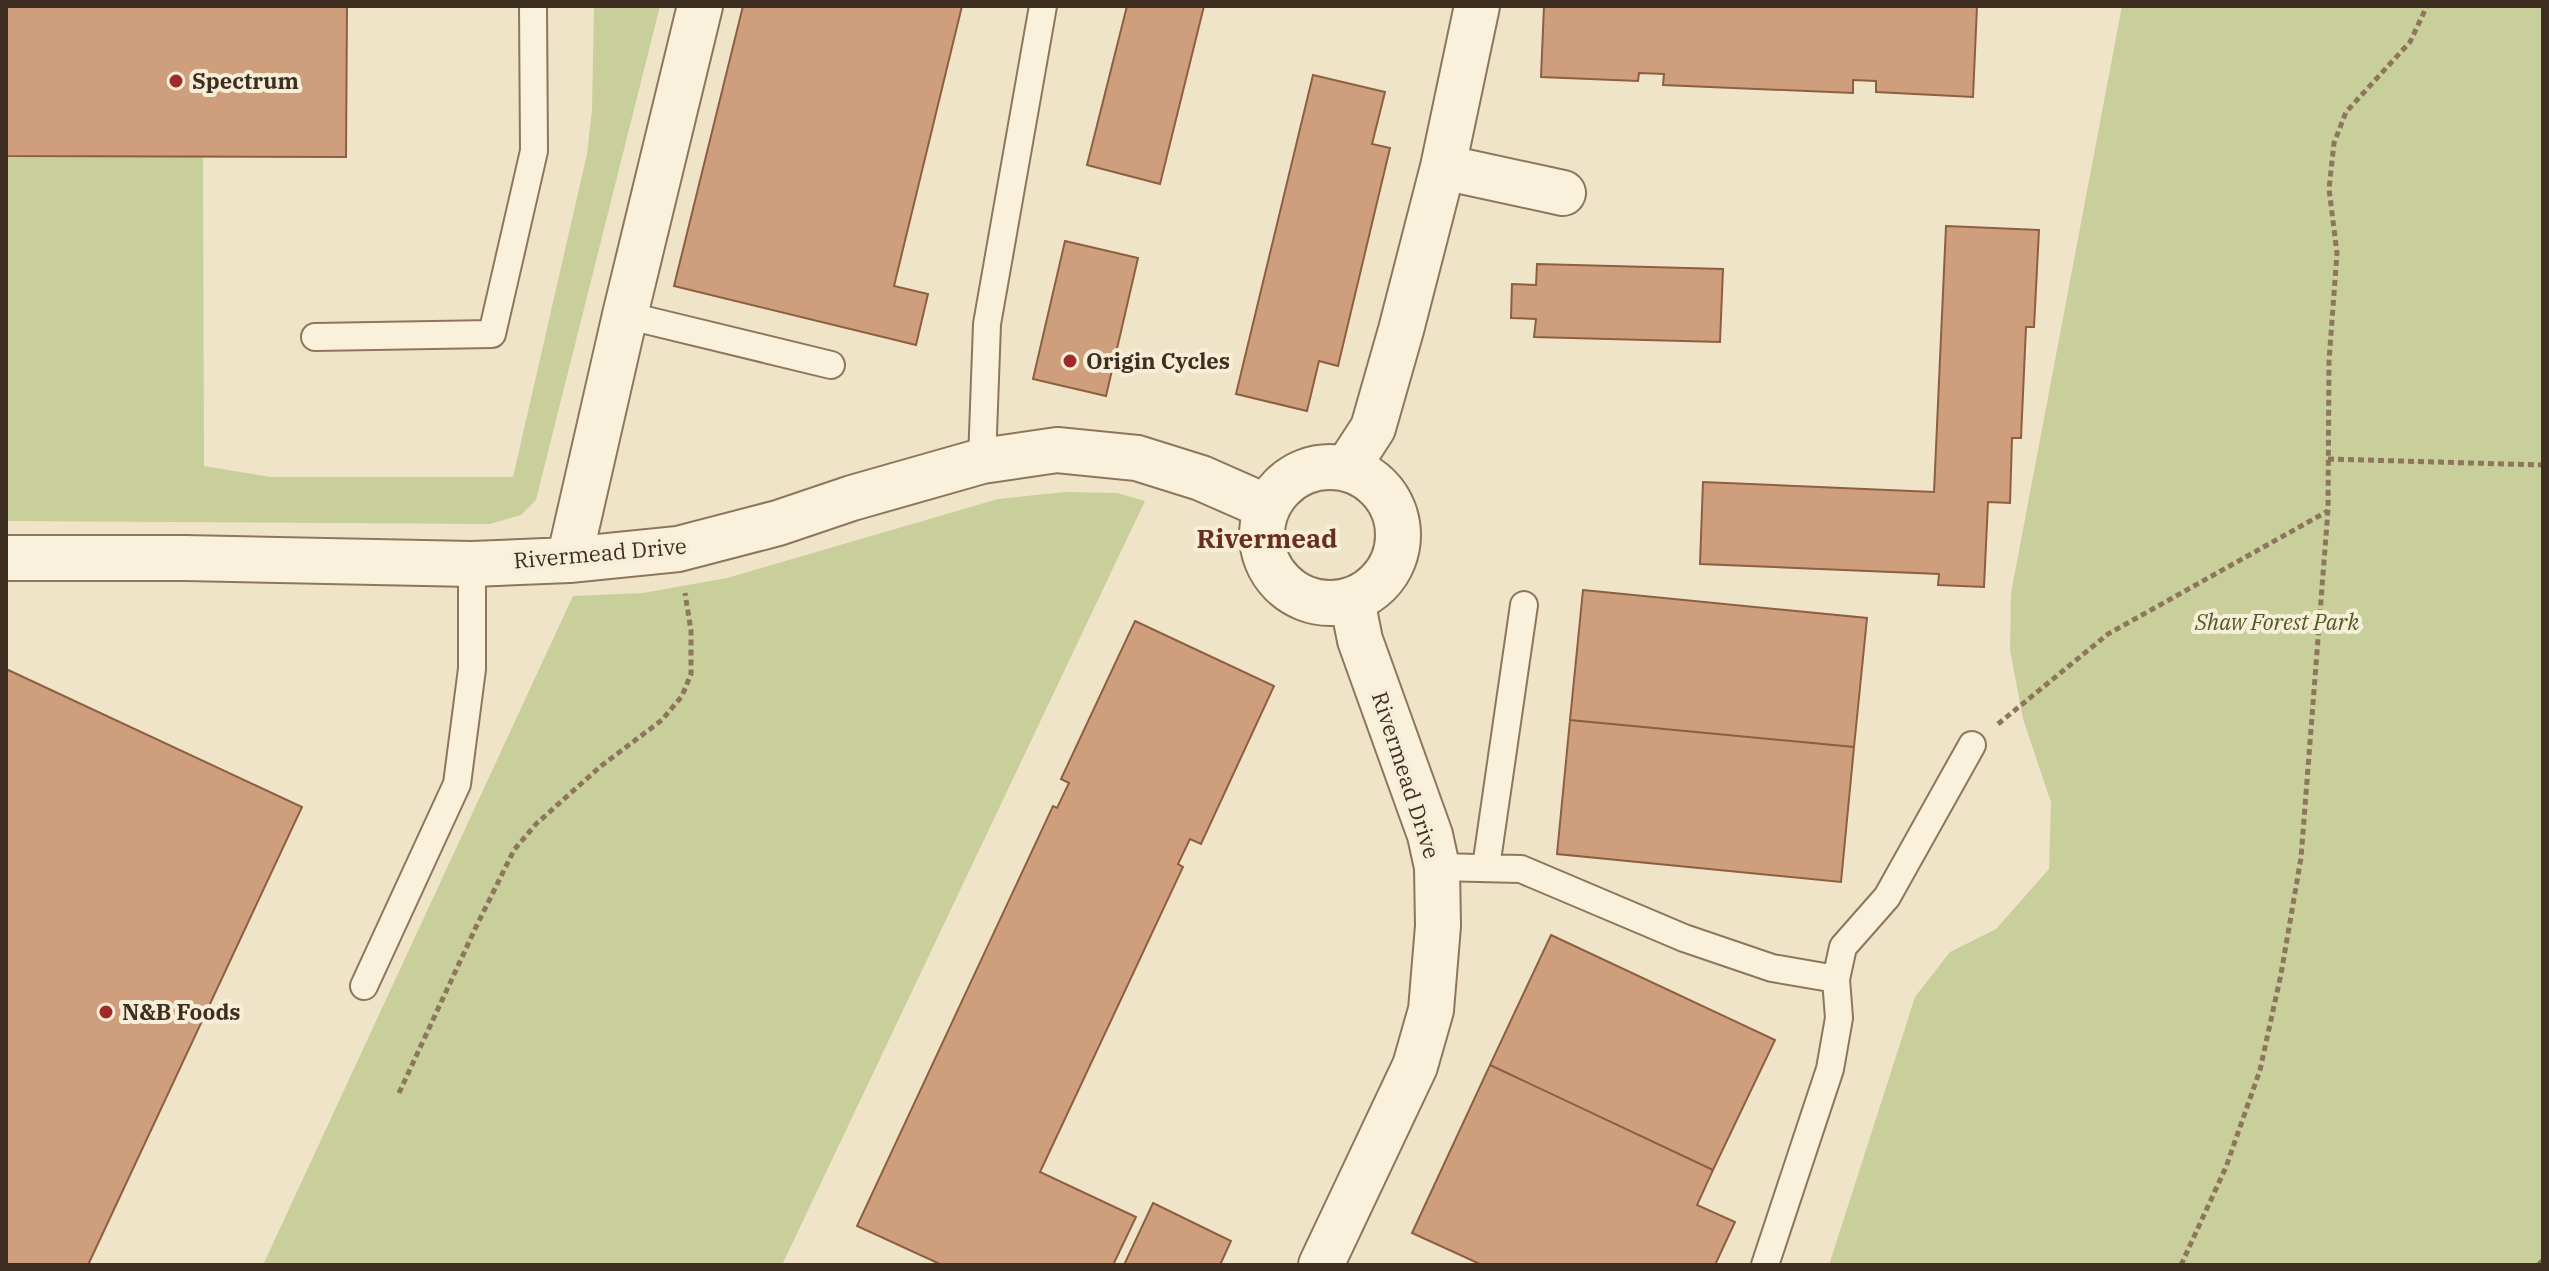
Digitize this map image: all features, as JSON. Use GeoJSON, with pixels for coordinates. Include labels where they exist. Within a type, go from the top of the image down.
{"type":"FeatureCollection","features":[{"type":"Feature","properties":{"kind":"street"},"geometry":{"type":"LineString","coordinates":[[569,560],[700,6]]}},
{"type":"Feature","properties":{"kind":"street"},"geometry":{"type":"LineString","coordinates":[[1347,468],[1373,428],[1443,167],[1477,6]]}},
{"type":"Feature","properties":{"kind":"street"},"geometry":{"type":"LineString","coordinates":[[1443,167],[1563,193]]}},
{"type":"Feature","properties":{"kind":"street","name":"Rivermead Drive"},"geometry":{"type":"LineString","coordinates":[[6,558],[472,564],[569,560],[678,549],[778,523],[852,498],[982,461],[1057,450],[1137,458],[1201,478],[1267,507]]}},
{"type":"Feature","properties":{"kind":"street"},"geometry":{"type":"LineString","coordinates":[[1316,467],[1347,468],[1368,477],[1392,506],[1398,529],[1395,554],[1385,575],[1361,596],[1338,603],[1315,602],[1293,593],[1274,576],[1267,563],[1261,539],[1267,507],[1276,492],[1294,476],[1316,467]]}},
{"type":"Feature","properties":{"kind":"street","name":"Rivermead Drive"},"geometry":{"type":"LineString","coordinates":[[1325,1264],[1415,1066],[1431,1010],[1438,926],[1437,867],[1430,835],[1360,640],[1352,600]]}},
{"type":"Feature","properties":{"kind":"lane"},"geometry":{"type":"LineString","coordinates":[[315,337],[492,334],[534,151],[533,6]]}},
{"type":"Feature","properties":{"kind":"lane"},"geometry":{"type":"LineString","coordinates":[[982,461],[987,324],[1043,6]]}},
{"type":"Feature","properties":{"kind":"lane"},"geometry":{"type":"LineString","coordinates":[[625,315],[831,365]]}},
{"type":"Feature","properties":{"kind":"lane"},"geometry":{"type":"LineString","coordinates":[[364,986],[457,784],[472,669],[472,564]]}},
{"type":"Feature","properties":{"kind":"lane"},"geometry":{"type":"LineString","coordinates":[[1486,867],[1524,605]]}},
{"type":"Feature","properties":{"kind":"lane"},"geometry":{"type":"LineString","coordinates":[[1765,1265],[1830,1069],[1839,1018],[1836,979],[1843,947],[1887,897],[1972,745]]}},
{"type":"Feature","properties":{"kind":"lane"},"geometry":{"type":"LineString","coordinates":[[1437,867],[1521,869],[1684,938],[1772,968],[1836,979]]}},
{"type":"Feature","properties":{"kind":"path"},"geometry":{"type":"LineString","coordinates":[[2181,1265],[2226,1167],[2260,1070],[2301,858],[2328,510],[2329,361],[2337,253],[2329,189],[2334,143],[2346,112],[2410,42],[2427,6]]}},
{"type":"Feature","properties":{"kind":"path"},"geometry":{"type":"LineString","coordinates":[[2328,459],[2543,465]]}},
{"type":"Feature","properties":{"kind":"path"},"geometry":{"type":"LineString","coordinates":[[1972,745],[2108,634],[2328,510]]}},
{"type":"Feature","properties":{"kind":"path"},"geometry":{"type":"LineString","coordinates":[[399,1093],[514,850],[536,824],[601,766],[662,720],[682,696],[691,674],[691,631],[678,549]]}},
{"type":"Feature","properties":{"kind":"path"},"geometry":{"type":"LineString","coordinates":[[2538,1265],[2543,1260]]}},
{"type":"Feature","properties":{"kind":"green space"},"geometry":{"type":"Polygon","coordinates":[[[594,6],[660,6],[536,500],[521,515],[490,524],[6,521],[6,156],[203,157],[204,466],[271,477],[513,477],[587,154],[592,110],[594,6]]]}},
{"type":"Feature","properties":{"kind":"green space","name":"Shaw Forest Park"},"geometry":{"type":"Polygon","coordinates":[[[2122,6],[2543,6],[2543,1265],[1829,1265],[1915,997],[1950,952],[1996,929],[2049,869],[2051,802],[2023,719],[2010,650],[2011,593],[2122,6]]]}},
{"type":"Feature","properties":{"kind":"green space"},"geometry":{"type":"Polygon","coordinates":[[[1065,492],[1117,493],[1145,501],[782,1265],[263,1265],[573,596],[643,593],[727,578],[998,499],[1065,492]]]}},
{"type":"Feature","properties":{"kind":"building","name":"Spectrum"},"geometry":{"type":"Polygon","coordinates":[[[6,6],[347,6],[346,157],[6,156],[6,6]]]}},
{"type":"Feature","properties":{"kind":"building"},"geometry":{"type":"Polygon","coordinates":[[[743,6],[962,6],[894,286],[928,294],[916,345],[674,286],[743,6]]]}},
{"type":"Feature","properties":{"kind":"building"},"geometry":{"type":"Polygon","coordinates":[[[1127,6],[1204,6],[1160,184],[1087,165],[1127,6]]]}},
{"type":"Feature","properties":{"kind":"building"},"geometry":{"type":"Polygon","coordinates":[[[1544,6],[1977,6],[1973,97],[1876,92],[1876,81],[1853,80],[1853,93],[1663,85],[1664,74],[1639,73],[1638,81],[1541,77],[1544,6]]]}},
{"type":"Feature","properties":{"kind":"building"},"geometry":{"type":"Polygon","coordinates":[[[1313,75],[1385,92],[1372,144],[1390,148],[1338,366],[1319,361],[1307,411],[1236,394],[1313,75]]]}},
{"type":"Feature","properties":{"kind":"building"},"geometry":{"type":"Polygon","coordinates":[[[1946,226],[2039,230],[2034,327],[2026,327],[2021,438],[2012,438],[2010,503],[1988,502],[1984,587],[1938,585],[1939,574],[1700,564],[1703,482],[1934,492],[1946,226]]]}},
{"type":"Feature","properties":{"kind":"building"},"geometry":{"type":"Polygon","coordinates":[[[1065,241],[1138,258],[1106,396],[1033,379],[1065,241]]]}},
{"type":"Feature","properties":{"kind":"building"},"geometry":{"type":"Polygon","coordinates":[[[1537,264],[1723,269],[1720,342],[1534,337],[1536,319],[1511,318],[1512,284],[1536,285],[1537,264]]]}},
{"type":"Feature","properties":{"kind":"building"},"geometry":{"type":"Polygon","coordinates":[[[1583,590],[1867,618],[1854,747],[1570,720],[1583,590]]]}},
{"type":"Feature","properties":{"kind":"building"},"geometry":{"type":"Polygon","coordinates":[[[1135,621],[1274,686],[1201,844],[1190,839],[1178,864],[1183,867],[1040,1172],[1136,1217],[1113,1265],[942,1265],[857,1226],[1053,806],[1057,808],[1069,783],[1061,779],[1135,621]]]}},
{"type":"Feature","properties":{"kind":"building","name":"N&B Foods"},"geometry":{"type":"Polygon","coordinates":[[[6,669],[302,807],[88,1265],[6,1265],[6,669]]]}},
{"type":"Feature","properties":{"kind":"building"},"geometry":{"type":"Polygon","coordinates":[[[1570,720],[1854,747],[1841,882],[1557,854],[1570,720]]]}},
{"type":"Feature","properties":{"kind":"building"},"geometry":{"type":"Polygon","coordinates":[[[1551,935],[1775,1040],[1713,1170],[1490,1065],[1551,935]]]}},
{"type":"Feature","properties":{"kind":"building"},"geometry":{"type":"Polygon","coordinates":[[[1490,1065],[1713,1170],[1697,1205],[1735,1222],[1715,1265],[1482,1265],[1412,1233],[1490,1065]]]}},
{"type":"Feature","properties":{"kind":"building"},"geometry":{"type":"Polygon","coordinates":[[[1153,1203],[1231,1241],[1220,1265],[1124,1265],[1153,1203]]]}},
{"type":"Feature","properties":{"kind":"place","name":"Spectrum"},"geometry":{"type":"Point","coordinates":[176,81]}},
{"type":"Feature","properties":{"kind":"place","name":"Origin Cycles"},"geometry":{"type":"Point","coordinates":[1070,361]}},
{"type":"Feature","properties":{"kind":"place","name":"N&B Foods"},"geometry":{"type":"Point","coordinates":[106,1012]}},
{"type":"Feature","properties":{"kind":"district","name":"Rivermead"},"geometry":{"type":"Point","coordinates":[1267,539]}}]}
